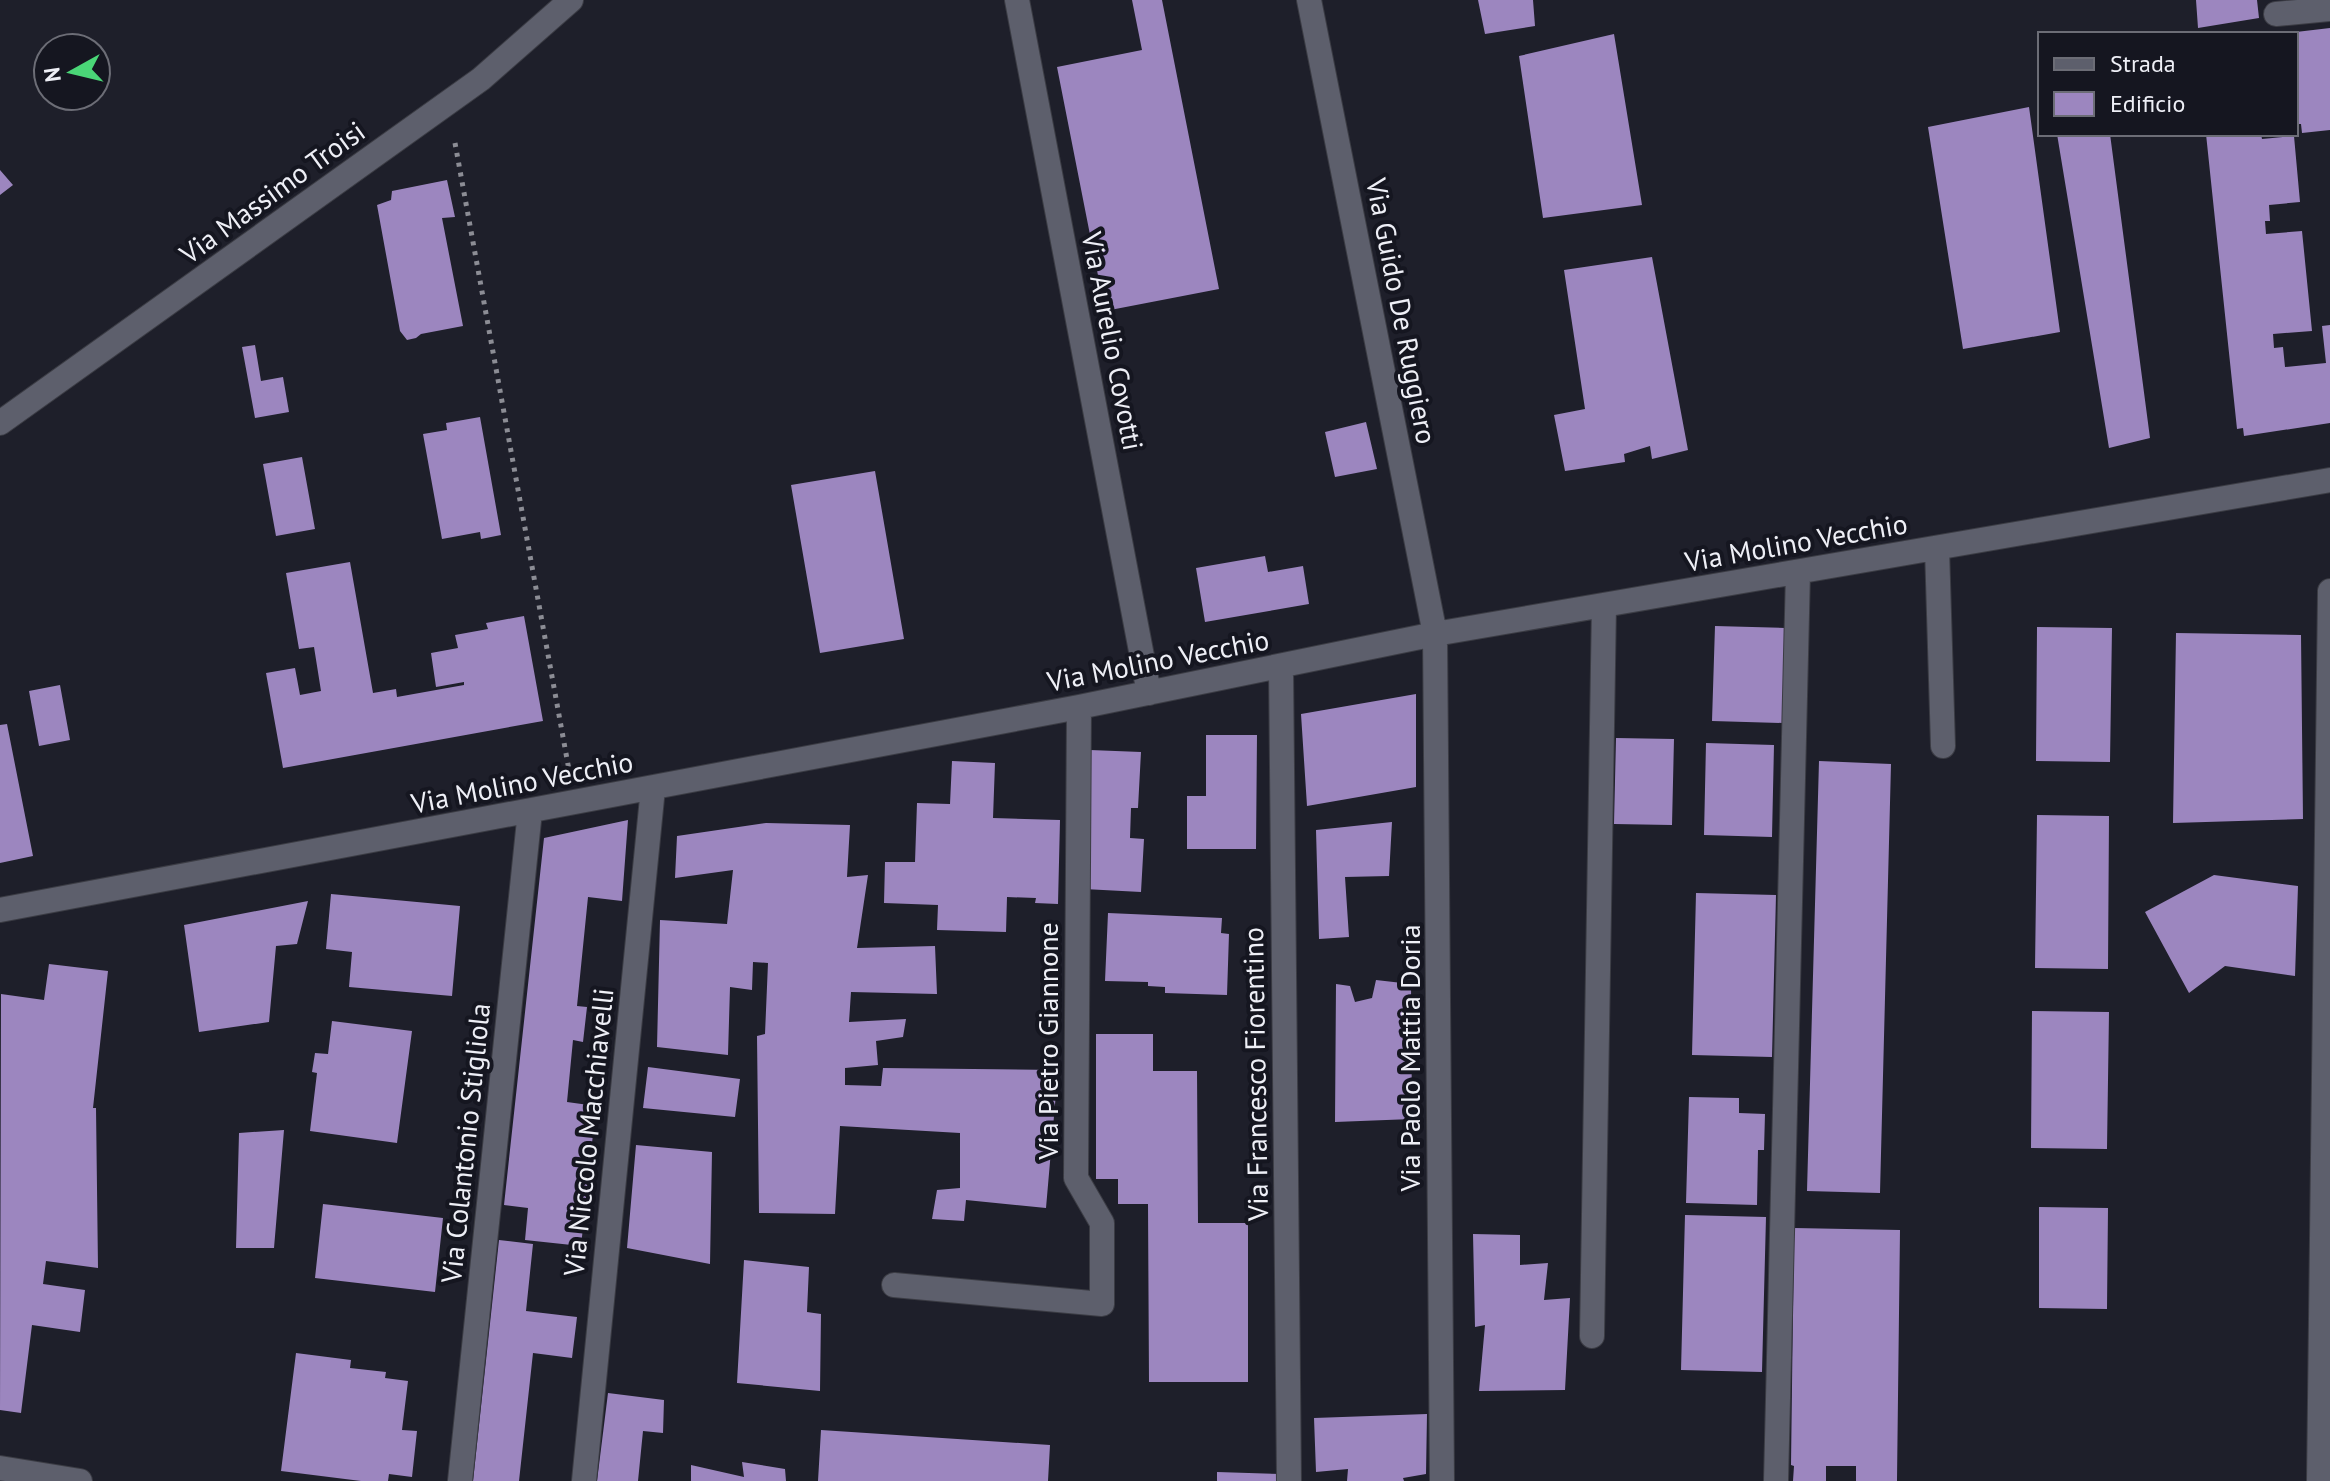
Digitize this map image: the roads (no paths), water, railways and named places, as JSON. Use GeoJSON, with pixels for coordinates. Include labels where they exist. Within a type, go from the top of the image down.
{"type":"FeatureCollection","features":[{"type":"Feature","properties":{"kind":"street","name":"Via Massimo Troisi"},"geometry":{"type":"LineString","coordinates":[[0,423],[481,79],[571,0]]}},
{"type":"Feature","properties":{"kind":"street","name":"Via Aurelio Covotti"},"geometry":{"type":"LineString","coordinates":[[1017,0],[1149,693]]}},
{"type":"Feature","properties":{"kind":"street","name":"Via Guido De Ruggiero"},"geometry":{"type":"LineString","coordinates":[[1309,0],[1435,634]]}},
{"type":"Feature","properties":{"kind":"street"},"geometry":{"type":"LineString","coordinates":[[2276,14],[2330,9]]}},
{"type":"Feature","properties":{"kind":"street","name":"Via Molino Vecchio"},"geometry":{"type":"LineString","coordinates":[[0,910],[1079,707],[1435,634],[2330,480]]}},
{"type":"Feature","properties":{"kind":"street"},"geometry":{"type":"LineString","coordinates":[[1937,548],[1943,746]]}},
{"type":"Feature","properties":{"kind":"street"},"geometry":{"type":"LineString","coordinates":[[1776,1481],[1798,572]]}},
{"type":"Feature","properties":{"kind":"street"},"geometry":{"type":"LineString","coordinates":[[2319,1481],[2330,591]]}},
{"type":"Feature","properties":{"kind":"street"},"geometry":{"type":"LineString","coordinates":[[1592,1336],[1604,605]]}},
{"type":"Feature","properties":{"kind":"street","name":"Via Paolo Mattia Doria"},"geometry":{"type":"LineString","coordinates":[[1435,634],[1442,1481]]}},
{"type":"Feature","properties":{"kind":"street","name":"Via Francesco Fiorentino"},"geometry":{"type":"LineString","coordinates":[[1281,666],[1289,1481]]}},
{"type":"Feature","properties":{"kind":"street","name":"Via Pietro Giannone"},"geometry":{"type":"LineString","coordinates":[[894,1285],[1102,1304],[1102,1223],[1076,1178],[1079,707]]}},
{"type":"Feature","properties":{"kind":"street","name":"Via Niccolo Macchiavelli"},"geometry":{"type":"LineString","coordinates":[[584,1481],[653,788]]}},
{"type":"Feature","properties":{"kind":"street","name":"Via Colantonio Stigliola"},"geometry":{"type":"LineString","coordinates":[[460,1481],[530,811]]}},
{"type":"Feature","properties":{"kind":"street"},"geometry":{"type":"LineString","coordinates":[[0,1468],[80,1481]]}}]}
